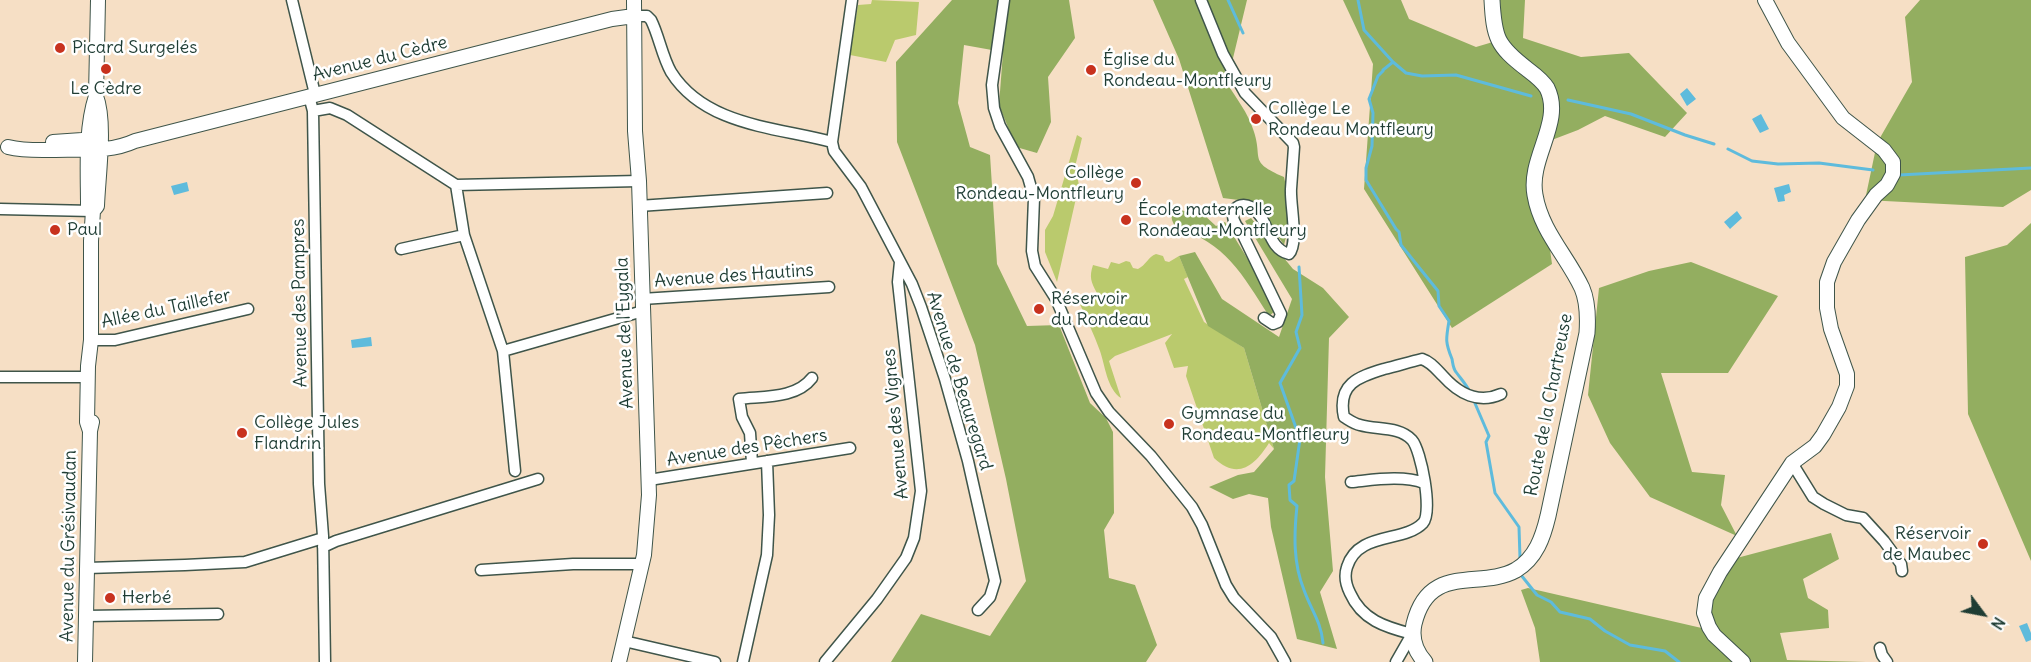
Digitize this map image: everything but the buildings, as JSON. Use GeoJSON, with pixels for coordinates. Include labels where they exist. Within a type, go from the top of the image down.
{"type":"FeatureCollection","features":[{"type":"Feature","properties":{"kind":"main road","name":"Route de la Chartreuse"},"geometry":{"type":"LineString","coordinates":[[1412,634],[1416,616],[1422,605],[1437,589],[1451,582],[1497,576],[1515,570],[1531,558],[1536,551],[1548,516],[1587,333],[1587,308],[1582,289],[1542,221],[1535,196],[1536,161],[1551,121],[1549,95],[1539,78],[1502,47],[1497,37],[1492,0]]}},
{"type":"Feature","properties":{"kind":"main road"},"geometry":{"type":"LineString","coordinates":[[1412,634],[1416,649],[1425,662]]}},
{"type":"Feature","properties":{"kind":"street"},"geometry":{"type":"LineString","coordinates":[[96,96],[98,0]]}},
{"type":"Feature","properties":{"kind":"street","name":"Avenue des Pampres"},"geometry":{"type":"LineString","coordinates":[[292,0],[312,95],[313,111],[319,484],[323,543],[325,662]]}},
{"type":"Feature","properties":{"kind":"street","name":"Avenue de l'Eygala"},"geometry":{"type":"LineString","coordinates":[[619,662],[647,534],[649,480],[639,181],[635,131],[634,0]]}},
{"type":"Feature","properties":{"kind":"street"},"geometry":{"type":"LineString","coordinates":[[634,16],[642,15],[651,20],[670,70],[683,87],[713,111],[733,119],[832,142],[852,0]]}},
{"type":"Feature","properties":{"kind":"street"},"geometry":{"type":"LineString","coordinates":[[1004,0],[992,86],[994,108],[1000,126],[1028,177],[1034,198],[1032,251],[1035,266],[1056,299],[1096,393],[1109,412],[1151,456],[1192,507],[1206,533],[1226,585],[1234,597],[1271,637],[1285,662]]}},
{"type":"Feature","properties":{"kind":"street"},"geometry":{"type":"LineString","coordinates":[[1201,0],[1223,54],[1245,93],[1293,143],[1294,147],[1291,188],[1292,251],[1289,254],[1284,253],[1274,244],[1258,214],[1251,208],[1239,207],[1234,210],[1231,217],[1281,314],[1278,322],[1273,324],[1264,318]]}},
{"type":"Feature","properties":{"kind":"street"},"geometry":{"type":"LineString","coordinates":[[1743,662],[1708,627],[1704,613],[1706,598],[1720,572],[1792,463],[1815,446],[1844,396],[1847,374],[1831,329],[1827,308],[1827,282],[1834,262],[1858,220],[1876,195],[1887,185],[1893,174],[1893,162],[1884,150],[1843,118],[1788,43],[1765,0]]}},
{"type":"Feature","properties":{"kind":"street","name":"Avenue du Cèdre"},"geometry":{"type":"LineString","coordinates":[[94,145],[123,146],[612,18],[634,16]]}},
{"type":"Feature","properties":{"kind":"street","name":"Avenue du Grésivaudan"},"geometry":{"type":"LineString","coordinates":[[90,431],[87,422],[93,211],[97,206],[91,111],[96,96]]}},
{"type":"Feature","properties":{"kind":"street","name":"Avenue du Grésivaudan"},"geometry":{"type":"LineString","coordinates":[[93,211],[88,206],[88,170],[100,106],[96,96]]}},
{"type":"Feature","properties":{"kind":"street"},"geometry":{"type":"LineString","coordinates":[[313,111],[330,108],[347,115],[456,185],[639,181]]}},
{"type":"Feature","properties":{"kind":"street"},"geometry":{"type":"LineString","coordinates":[[58,142],[77,130],[91,111]]}},
{"type":"Feature","properties":{"kind":"street"},"geometry":{"type":"LineString","coordinates":[[4,148],[24,143],[58,142],[94,145]]}},
{"type":"Feature","properties":{"kind":"street","name":"Avenue de Beauregard"},"geometry":{"type":"LineString","coordinates":[[832,142],[834,151],[861,187],[900,262],[921,307],[945,379],[982,520],[995,582],[990,597],[978,610]]}},
{"type":"Feature","properties":{"kind":"street"},"geometry":{"type":"LineString","coordinates":[[4,148],[37,151],[94,145]]}},
{"type":"Feature","properties":{"kind":"street"},"geometry":{"type":"LineString","coordinates":[[37,151],[44,155],[71,155],[88,170]]}},
{"type":"Feature","properties":{"kind":"street"},"geometry":{"type":"LineString","coordinates":[[456,185],[464,235],[503,351],[515,471]]}},
{"type":"Feature","properties":{"kind":"street"},"geometry":{"type":"LineString","coordinates":[[639,206],[827,193]]}},
{"type":"Feature","properties":{"kind":"street"},"geometry":{"type":"LineString","coordinates":[[0,209],[93,211]]}},
{"type":"Feature","properties":{"kind":"street"},"geometry":{"type":"LineString","coordinates":[[401,249],[464,235]]}},
{"type":"Feature","properties":{"kind":"street","name":"Avenue des Vignes"},"geometry":{"type":"LineString","coordinates":[[825,662],[891,582],[906,558],[914,538],[918,518],[921,491],[898,282],[900,262]]}},
{"type":"Feature","properties":{"kind":"street","name":"Avenue des Hautins"},"geometry":{"type":"LineString","coordinates":[[503,351],[642,305],[829,286]]}},
{"type":"Feature","properties":{"kind":"street","name":"Allée du Taillefer"},"geometry":{"type":"LineString","coordinates":[[91,344],[248,309]]}},
{"type":"Feature","properties":{"kind":"street","name":"Avenue du Grésivaudan"},"geometry":{"type":"LineString","coordinates":[[85,662],[90,431],[94,415],[95,387],[91,344]]}},
{"type":"Feature","properties":{"kind":"street"},"geometry":{"type":"LineString","coordinates":[[1396,662],[1412,634],[1381,626],[1364,614],[1357,607],[1348,590],[1346,571],[1354,553],[1367,544],[1423,524],[1427,517],[1424,483],[1418,448],[1403,432],[1360,425],[1344,417],[1342,407],[1349,385],[1358,377],[1422,358],[1428,360],[1452,385],[1468,395],[1483,399],[1501,394]]}},
{"type":"Feature","properties":{"kind":"street"},"geometry":{"type":"LineString","coordinates":[[0,377],[88,377]]}},
{"type":"Feature","properties":{"kind":"street"},"geometry":{"type":"LineString","coordinates":[[752,463],[750,433],[742,417],[739,399],[791,393],[806,386],[812,378]]}},
{"type":"Feature","properties":{"kind":"street","name":"Avenue des Pêchers"},"geometry":{"type":"LineString","coordinates":[[649,480],[850,448]]}},
{"type":"Feature","properties":{"kind":"street"},"geometry":{"type":"LineString","coordinates":[[743,662],[767,555],[769,515],[767,461]]}},
{"type":"Feature","properties":{"kind":"street"},"geometry":{"type":"LineString","coordinates":[[1792,463],[1813,497],[1846,515],[1863,518],[1870,524],[1901,564],[1902,571]]}},
{"type":"Feature","properties":{"kind":"street"},"geometry":{"type":"LineString","coordinates":[[87,567],[185,566],[245,561],[336,541],[538,479]]}},
{"type":"Feature","properties":{"kind":"street"},"geometry":{"type":"LineString","coordinates":[[1351,482],[1396,480],[1424,483]]}},
{"type":"Feature","properties":{"kind":"street"},"geometry":{"type":"LineString","coordinates":[[481,570],[573,564],[642,564]]}},
{"type":"Feature","properties":{"kind":"street"},"geometry":{"type":"LineString","coordinates":[[86,616],[218,614]]}},
{"type":"Feature","properties":{"kind":"street"},"geometry":{"type":"LineString","coordinates":[[624,641],[715,662]]}},
{"type":"Feature","properties":{"kind":"street"},"geometry":{"type":"LineString","coordinates":[[1880,648],[1887,662]]}},
{"type":"Feature","properties":{"kind":"green space"},"geometry":{"type":"Polygon","coordinates":[[[872,0],[919,2],[916,35],[895,40],[886,62],[850,55],[858,5],[871,4],[872,0]]]}},
{"type":"Feature","properties":{"kind":"green space"},"geometry":{"type":"Polygon","coordinates":[[[952,0],[1069,0],[1075,38],[1048,77],[1051,122],[1037,153],[1016,147],[999,105],[1003,52],[964,45],[958,103],[970,147],[990,155],[997,264],[1027,326],[1059,325],[1090,403],[1106,418],[1113,432],[1114,513],[1104,530],[1109,578],[1135,585],[1157,645],[1146,662],[891,662],[921,614],[990,636],[1026,581],[1006,479],[975,345],[897,142],[896,62],[952,0]]]}},
{"type":"Feature","properties":{"kind":"green space"},"geometry":{"type":"Polygon","coordinates":[[[1153,0],[1247,0],[1227,83],[1251,123],[1261,163],[1272,172],[1284,177],[1292,213],[1284,245],[1254,202],[1223,198],[1179,59],[1153,0]]]}},
{"type":"Feature","properties":{"kind":"green space"},"geometry":{"type":"Polygon","coordinates":[[[1343,0],[1401,0],[1409,19],[1476,47],[1503,39],[1500,0],[1525,0],[1523,38],[1581,57],[1629,53],[1687,113],[1665,137],[1605,116],[1578,130],[1536,146],[1552,264],[1452,328],[1364,189],[1373,64],[1343,0]]]}},
{"type":"Feature","properties":{"kind":"green space"},"geometry":{"type":"Polygon","coordinates":[[[1920,0],[2031,0],[2031,190],[2003,207],[1865,200],[1877,143],[1912,82],[1905,17],[1920,0]]]}},
{"type":"Feature","properties":{"kind":"green space"},"geometry":{"type":"Polygon","coordinates":[[[1077,135],[1082,138],[1075,167],[1079,185],[1057,282],[1045,252],[1045,230],[1053,216],[1077,135]]]}},
{"type":"Feature","properties":{"kind":"green space"},"geometry":{"type":"Polygon","coordinates":[[[1170,204],[1184,211],[1203,214],[1216,226],[1225,222],[1252,266],[1274,312],[1269,316],[1241,274],[1220,251],[1193,234],[1175,227],[1170,204]]]}},
{"type":"Feature","properties":{"kind":"green space"},"geometry":{"type":"Polygon","coordinates":[[[1251,218],[1293,269],[1323,288],[1349,317],[1329,338],[1325,477],[1333,571],[1320,592],[1337,649],[1297,639],[1271,527],[1268,498],[1249,494],[1233,499],[1209,487],[1238,475],[1254,472],[1274,449],[1244,348],[1208,326],[1179,256],[1195,252],[1222,299],[1279,337],[1292,299],[1245,221],[1251,218]]]}},
{"type":"Feature","properties":{"kind":"green space"},"geometry":{"type":"Polygon","coordinates":[[[2031,223],[2031,561],[1968,414],[1965,257],[2007,245],[2031,223]]]}},
{"type":"Feature","properties":{"kind":"green space"},"geometry":{"type":"Polygon","coordinates":[[[1156,254],[1163,256],[1165,261],[1169,262],[1179,256],[1188,277],[1184,279],[1204,322],[1244,348],[1274,449],[1269,443],[1258,458],[1245,467],[1231,468],[1214,458],[1186,376],[1188,366],[1174,368],[1165,343],[1172,334],[1115,356],[1109,361],[1121,398],[1110,383],[1098,345],[1079,302],[1097,293],[1091,279],[1093,265],[1108,269],[1111,262],[1119,264],[1126,261],[1130,262],[1133,268],[1138,269],[1156,254]]]}},
{"type":"Feature","properties":{"kind":"green space"},"geometry":{"type":"Polygon","coordinates":[[[1691,262],[1778,296],[1728,373],[1661,373],[1692,472],[1725,475],[1721,505],[1737,536],[1650,497],[1610,443],[1588,395],[1599,288],[1649,271],[1691,262]]]}},
{"type":"Feature","properties":{"kind":"green space"},"geometry":{"type":"Polygon","coordinates":[[[1831,533],[1839,559],[1803,579],[1808,598],[1828,610],[1829,628],[1780,633],[1787,660],[1866,662],[1540,662],[1535,628],[1521,590],[1528,588],[1706,629],[1713,590],[1733,559],[1831,533]]]}},
{"type":"Feature","properties":{"kind":"water"},"geometry":{"type":"Polygon","coordinates":[[[1687,88],[1696,99],[1687,106],[1680,94],[1687,88]]]}},
{"type":"Feature","properties":{"kind":"water"},"geometry":{"type":"Polygon","coordinates":[[[1761,114],[1769,129],[1760,133],[1752,119],[1761,114]]]}},
{"type":"Feature","properties":{"kind":"water"},"geometry":{"type":"Polygon","coordinates":[[[187,182],[189,191],[174,195],[171,186],[187,182]]]}},
{"type":"Feature","properties":{"kind":"water"},"geometry":{"type":"Polygon","coordinates":[[[1789,184],[1791,192],[1784,195],[1785,201],[1778,202],[1774,188],[1789,184]]]}},
{"type":"Feature","properties":{"kind":"water"},"geometry":{"type":"Polygon","coordinates":[[[1737,211],[1742,218],[1730,229],[1724,222],[1737,211]]]}},
{"type":"Feature","properties":{"kind":"water"},"geometry":{"type":"Polygon","coordinates":[[[371,337],[372,346],[352,348],[351,340],[371,337]]]}},
{"type":"Feature","properties":{"kind":"water"},"geometry":{"type":"Polygon","coordinates":[[[2027,623],[2031,640],[2026,642],[2019,626],[2027,623]]]}},
{"type":"Feature","properties":{"kind":"waterway"},"geometry":{"type":"LineString","coordinates":[[1228,0],[1243,33]]}},
{"type":"Feature","properties":{"kind":"waterway"},"geometry":{"type":"LineString","coordinates":[[1358,0],[1364,30],[1393,62],[1383,70]]}},
{"type":"Feature","properties":{"kind":"waterway"},"geometry":{"type":"LineString","coordinates":[[1393,62],[1406,73],[1422,76],[1456,75],[1531,96]]}},
{"type":"Feature","properties":{"kind":"waterway"},"geometry":{"type":"LineString","coordinates":[[1383,71],[1378,76],[1369,99],[1373,113],[1372,146],[1366,168],[1366,180],[1399,232],[1401,245],[1438,291],[1439,306],[1449,321],[1447,340],[1454,367],[1470,392]]}},
{"type":"Feature","properties":{"kind":"waterway"},"geometry":{"type":"LineString","coordinates":[[1568,100],[1631,114],[1714,144]]}},
{"type":"Feature","properties":{"kind":"waterway"},"geometry":{"type":"LineString","coordinates":[[1728,149],[1752,161],[1778,164],[1819,163],[1873,170]]}},
{"type":"Feature","properties":{"kind":"waterway"},"geometry":{"type":"LineString","coordinates":[[1899,175],[2031,168]]}},
{"type":"Feature","properties":{"kind":"waterway"},"geometry":{"type":"LineString","coordinates":[[1299,267],[1302,315],[1296,332],[1300,348],[1280,383],[1300,439],[1294,481],[1289,485],[1290,500],[1297,506],[1296,559],[1300,580],[1318,622],[1323,643]]}},
{"type":"Feature","properties":{"kind":"waterway"},"geometry":{"type":"LineString","coordinates":[[1474,401],[1489,436],[1486,442],[1495,493],[1519,527],[1520,558]]}},
{"type":"Feature","properties":{"kind":"waterway"},"geometry":{"type":"LineString","coordinates":[[1521,575],[1537,595],[1551,602],[1560,612],[1590,619],[1605,631],[1630,645],[1665,651],[1679,662]]}},
{"type":"Feature","properties":{"kind":"place","name":"Picard Surgelés"},"geometry":{"type":"Point","coordinates":[60,48]}},
{"type":"Feature","properties":{"kind":"place","name":"Le Cèdre"},"geometry":{"type":"Point","coordinates":[106,69]}},
{"type":"Feature","properties":{"kind":"place","name":"Église du Rondeau-Montfleury"},"geometry":{"type":"Point","coordinates":[1091,70]}},
{"type":"Feature","properties":{"kind":"place","name":"Collège Le Rondeau Montfleury"},"geometry":{"type":"Point","coordinates":[1256,119]}},
{"type":"Feature","properties":{"kind":"place","name":"Collège Rondeau-Montfleury"},"geometry":{"type":"Point","coordinates":[1136,183]}},
{"type":"Feature","properties":{"kind":"place","name":"École maternelle Rondeau-Montfleury"},"geometry":{"type":"Point","coordinates":[1126,220]}},
{"type":"Feature","properties":{"kind":"place","name":"Paul"},"geometry":{"type":"Point","coordinates":[55,230]}},
{"type":"Feature","properties":{"kind":"place","name":"Réservoir du Rondeau"},"geometry":{"type":"Point","coordinates":[1039,309]}},
{"type":"Feature","properties":{"kind":"place","name":"Gymnase du Rondeau-Montfleury"},"geometry":{"type":"Point","coordinates":[1169,424]}},
{"type":"Feature","properties":{"kind":"place","name":"Collège Jules Flandrin"},"geometry":{"type":"Point","coordinates":[242,433]}},
{"type":"Feature","properties":{"kind":"place","name":"Réservoir de Maubec"},"geometry":{"type":"Point","coordinates":[1983,544]}},
{"type":"Feature","properties":{"kind":"place","name":"Herbé"},"geometry":{"type":"Point","coordinates":[110,598]}}]}
